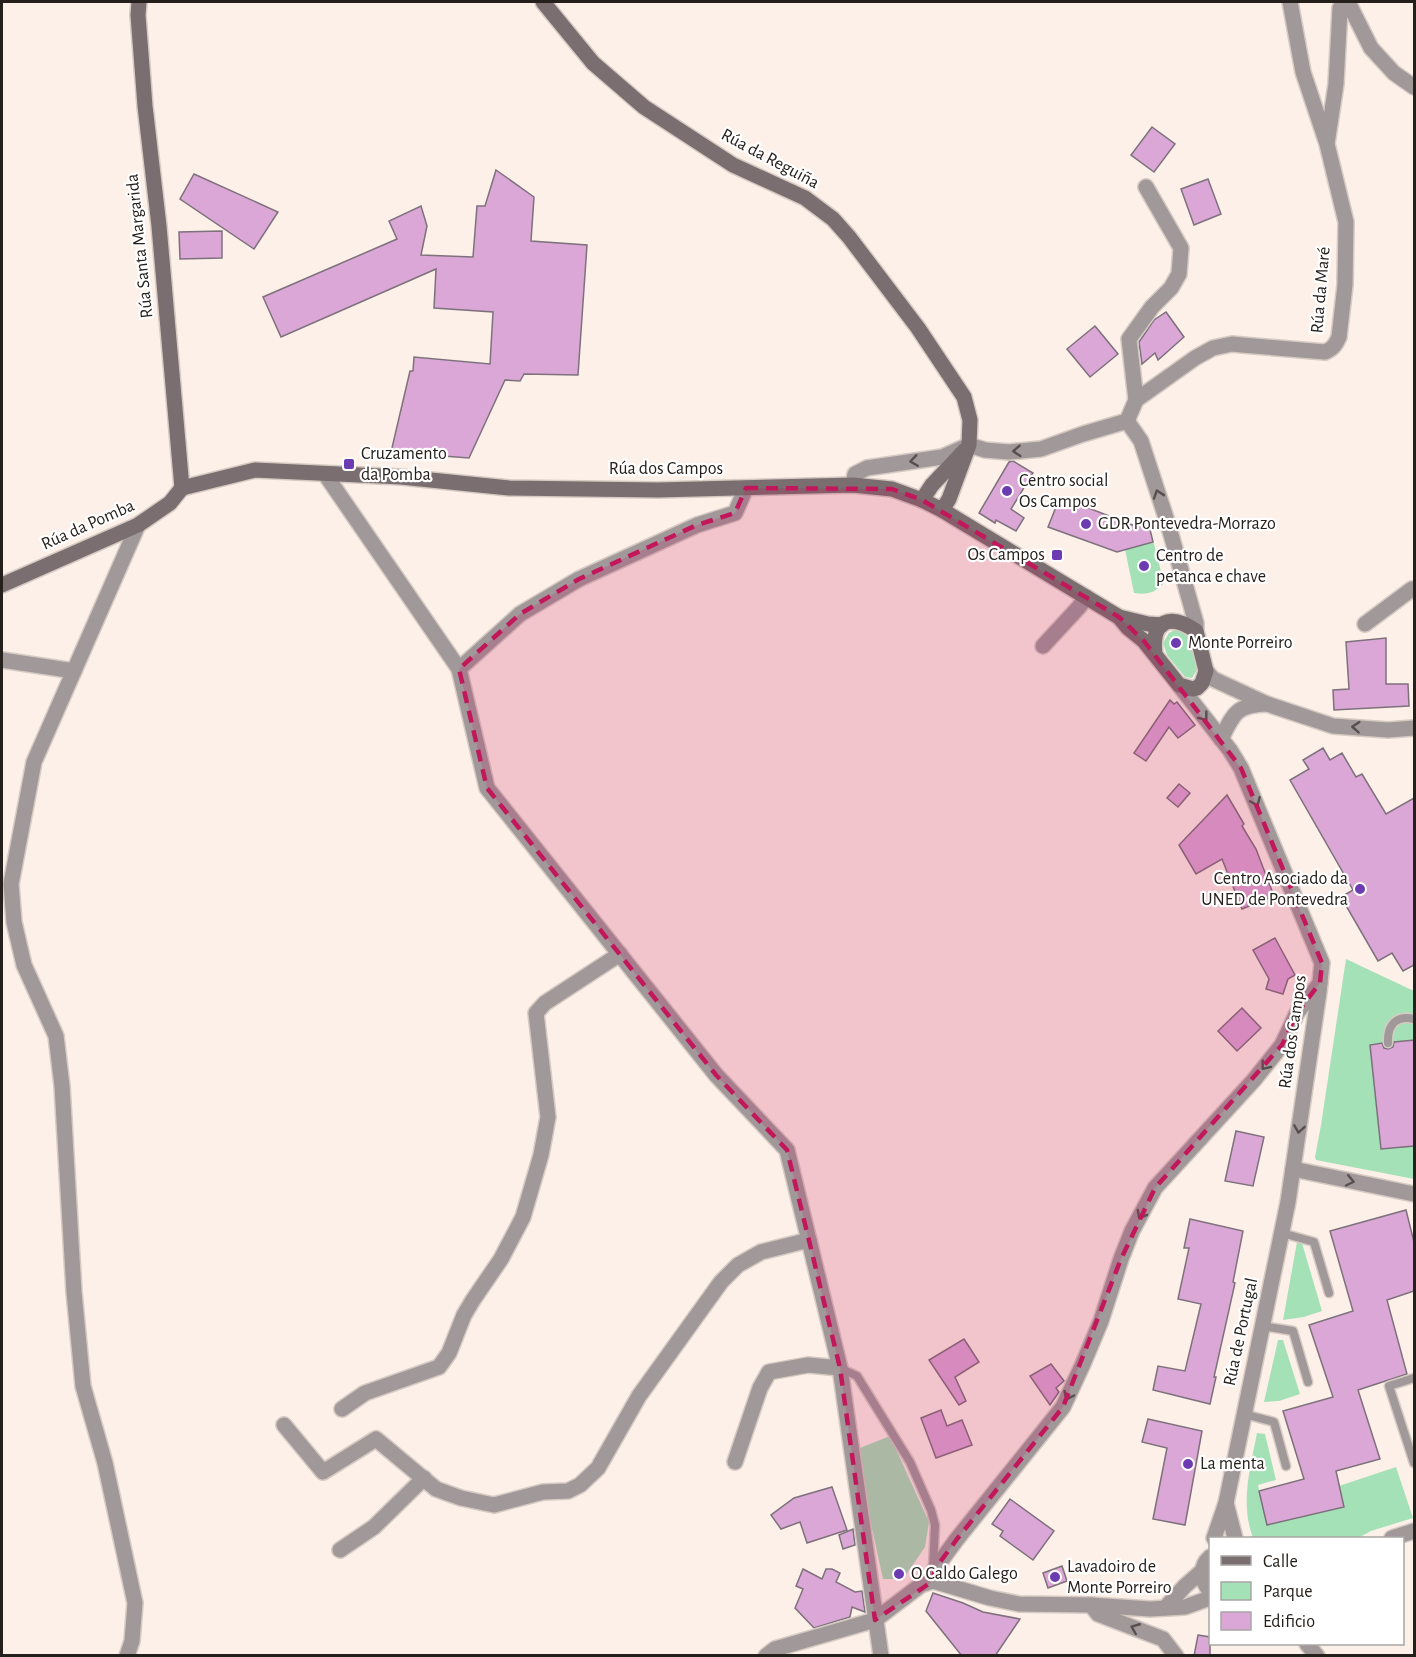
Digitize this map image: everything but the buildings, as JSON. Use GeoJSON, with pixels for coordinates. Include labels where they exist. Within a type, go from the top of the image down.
{"type":"FeatureCollection","features":[{"type":"Feature","properties":{"kind":"street","name":"Rúa Santa Margarida"},"geometry":{"type":"LineString","coordinates":[[139,2],[145,106],[159,226],[182,488]]}},
{"type":"Feature","properties":{"kind":"street","name":"Rúa da Reguiña"},"geometry":{"type":"LineString","coordinates":[[543,2],[593,63],[644,107],[734,165],[805,198],[832,219],[849,237],[918,328],[964,397],[970,420],[969,445],[949,499],[942,510]]}},
{"type":"Feature","properties":{"kind":"street"},"geometry":{"type":"LineString","coordinates":[[1290,2],[1303,72],[1327,144]]}},
{"type":"Feature","properties":{"kind":"street","name":"Rúa da Maré"},"geometry":{"type":"LineString","coordinates":[[1136,400],[1194,358],[1213,348],[1232,344],[1325,352],[1334,347],[1339,337],[1345,285],[1346,222],[1327,144],[1336,84],[1340,8],[1347,2],[1371,48],[1394,73],[1414,87]]}},
{"type":"Feature","properties":{"kind":"street"},"geometry":{"type":"LineString","coordinates":[[1127,421],[1136,400],[1129,339],[1152,307],[1171,288],[1179,274],[1181,248],[1146,187]]}},
{"type":"Feature","properties":{"kind":"street"},"geometry":{"type":"LineString","coordinates":[[853,486],[855,474],[867,468],[942,457],[969,445],[985,450],[1009,452],[1041,449],[1127,421]]}},
{"type":"Feature","properties":{"kind":"street"},"geometry":{"type":"LineString","coordinates":[[1127,421],[1141,441],[1168,524],[1196,623],[1206,671],[1213,678],[1267,704],[1333,726],[1388,730],[1414,728]]}},
{"type":"Feature","properties":{"kind":"street"},"geometry":{"type":"LineString","coordinates":[[922,500],[932,485],[969,445]]}},
{"type":"Feature","properties":{"kind":"street","name":"Rúa dos Campos"},"geometry":{"type":"LineString","coordinates":[[182,488],[255,470],[401,477],[509,488],[658,490],[853,486],[892,489],[942,510],[1119,617],[1148,624],[1162,624]]}},
{"type":"Feature","properties":{"kind":"street"},"geometry":{"type":"LineString","coordinates":[[325,474],[459,669],[487,788],[716,1076],[787,1150],[840,1368],[881,1656]]}},
{"type":"Feature","properties":{"kind":"street","name":"Rúa da Pomba"},"geometry":{"type":"LineString","coordinates":[[2,585],[138,525],[170,503],[182,488]]}},
{"type":"Feature","properties":{"kind":"street"},"geometry":{"type":"LineString","coordinates":[[459,669],[520,614],[579,579],[697,525],[735,513],[746,488]]}},
{"type":"Feature","properties":{"kind":"street"},"geometry":{"type":"LineString","coordinates":[[127,1656],[132,1641],[135,1603],[105,1463],[83,1386],[74,1292],[62,1086],[56,1036],[24,965],[14,922],[11,884],[34,762],[138,525]]}},
{"type":"Feature","properties":{"kind":"street"},"geometry":{"type":"LineString","coordinates":[[1365,624],[1414,589]]}},
{"type":"Feature","properties":{"kind":"street"},"geometry":{"type":"LineString","coordinates":[[1043,646],[1086,597]]}},
{"type":"Feature","properties":{"kind":"street","name":"Rúa dos Campos"},"geometry":{"type":"LineString","coordinates":[[1119,617],[1155,654]]}},
{"type":"Feature","properties":{"kind":"street"},"geometry":{"type":"LineString","coordinates":[[1196,631],[1177,621],[1162,624],[1155,636],[1155,654],[1179,685],[1197,688],[1202,683],[1206,671]]}},
{"type":"Feature","properties":{"kind":"street"},"geometry":{"type":"LineString","coordinates":[[2,660],[74,671]]}},
{"type":"Feature","properties":{"kind":"street","name":"Rúa dos Campos"},"geometry":{"type":"LineString","coordinates":[[1179,685],[1241,768],[1322,963],[1293,1169]]}},
{"type":"Feature","properties":{"kind":"street"},"geometry":{"type":"LineString","coordinates":[[1221,739],[1236,712],[1248,705],[1267,704]]}},
{"type":"Feature","properties":{"kind":"street"},"geometry":{"type":"LineString","coordinates":[[342,1409],[365,1393],[439,1367],[449,1353],[464,1315],[501,1259],[523,1217],[541,1155],[548,1117],[536,1013],[545,1003],[620,954]]}},
{"type":"Feature","properties":{"kind":"street"},"geometry":{"type":"LineString","coordinates":[[933,1581],[935,1569],[957,1539],[1063,1407],[1101,1321],[1132,1231],[1155,1188],[1254,1080],[1282,1045],[1297,1012],[1320,983]]}},
{"type":"Feature","properties":{"kind":"street"},"geometry":{"type":"LineString","coordinates":[[1293,1169],[1414,1194]]}},
{"type":"Feature","properties":{"kind":"street","name":"Rúa de Portugal"},"geometry":{"type":"LineString","coordinates":[[1215,1537],[1226,1503],[1282,1233],[1293,1169]]}},
{"type":"Feature","properties":{"kind":"street"},"geometry":{"type":"LineString","coordinates":[[284,1425],[323,1472],[376,1439],[436,1488],[461,1498],[494,1504],[543,1492],[568,1491],[580,1485],[598,1468],[639,1396],[720,1282],[738,1265],[761,1252],[809,1240]]}},
{"type":"Feature","properties":{"kind":"street"},"geometry":{"type":"LineString","coordinates":[[735,1462],[760,1388],[769,1372],[808,1365],[840,1368]]}},
{"type":"Feature","properties":{"kind":"street"},"geometry":{"type":"LineString","coordinates":[[340,1550],[374,1527],[424,1478]]}},
{"type":"Feature","properties":{"kind":"street","name":"Rúa de Portugal"},"geometry":{"type":"LineString","coordinates":[[1226,1503],[1234,1537]]}},
{"type":"Feature","properties":{"kind":"street"},"geometry":{"type":"LineString","coordinates":[[1398,1537],[1414,1531]]}},
{"type":"Feature","properties":{"kind":"street"},"geometry":{"type":"LineString","coordinates":[[1165,1608],[1202,1571],[1209,1558]]}},
{"type":"Feature","properties":{"kind":"street"},"geometry":{"type":"LineString","coordinates":[[1202,1571],[1203,1581],[1209,1590]]}},
{"type":"Feature","properties":{"kind":"street"},"geometry":{"type":"LineString","coordinates":[[765,1656],[775,1649],[875,1620],[921,1585],[933,1581],[1019,1604],[1150,1609],[1185,1606],[1209,1598]]}},
{"type":"Feature","properties":{"kind":"street"},"geometry":{"type":"LineString","coordinates":[[1092,1605],[1098,1614],[1163,1639],[1176,1656]]}},
{"type":"Feature","properties":{"kind":"lane"},"geometry":{"type":"LineString","coordinates":[[1388,1043],[1387,1032],[1392,1025],[1399,1019],[1407,1017],[1414,1019]]}},
{"type":"Feature","properties":{"kind":"lane"},"geometry":{"type":"LineString","coordinates":[[1282,1233],[1314,1242],[1329,1293]]}},
{"type":"Feature","properties":{"kind":"lane"},"geometry":{"type":"LineString","coordinates":[[1262,1326],[1293,1331],[1308,1382]]}},
{"type":"Feature","properties":{"kind":"lane"},"geometry":{"type":"LineString","coordinates":[[840,1368],[857,1376],[910,1462],[931,1510],[935,1525],[933,1581]]}},
{"type":"Feature","properties":{"kind":"lane"},"geometry":{"type":"LineString","coordinates":[[1414,1378],[1389,1386],[1414,1463]]}},
{"type":"Feature","properties":{"kind":"lane"},"geometry":{"type":"LineString","coordinates":[[1244,1414],[1274,1422],[1286,1466]]}},
{"type":"Feature","properties":{"kind":"highlighted area"},"geometry":{"type":"Polygon","coordinates":[[[746,488],[892,489],[922,500],[1119,617],[1144,641],[1241,768],[1322,963],[1320,983],[1297,1013],[1282,1045],[1155,1188],[1121,1259],[1063,1407],[957,1539],[935,1569],[933,1581],[875,1620],[840,1368],[787,1150],[716,1075],[487,788],[459,669],[520,614],[579,579],[697,525],[735,513],[746,488]]]}},
{"type":"Feature","properties":{"kind":"green space","name":"Centro de petanca e chave"},"geometry":{"type":"Polygon","coordinates":[[[1148,521],[1164,583],[1150,593],[1134,593],[1121,530],[1148,521]]]}},
{"type":"Feature","properties":{"kind":"green space"},"geometry":{"type":"Polygon","coordinates":[[[1176,629],[1187,635],[1198,668],[1192,678],[1185,677],[1167,655],[1163,643],[1169,633],[1176,629]]]}},
{"type":"Feature","properties":{"kind":"green space"},"geometry":{"type":"Polygon","coordinates":[[[1346,959],[1414,991],[1414,1179],[1316,1160],[1315,1157],[1346,959]]]}},
{"type":"Feature","properties":{"kind":"green space"},"geometry":{"type":"Polygon","coordinates":[[[1297,1242],[1302,1243],[1322,1311],[1283,1320],[1297,1242]]]}},
{"type":"Feature","properties":{"kind":"green space"},"geometry":{"type":"Polygon","coordinates":[[[1278,1340],[1283,1340],[1300,1394],[1279,1401],[1264,1402],[1278,1340]]]}},
{"type":"Feature","properties":{"kind":"green space"},"geometry":{"type":"Polygon","coordinates":[[[1257,1433],[1265,1434],[1276,1480],[1258,1485],[1267,1525],[1344,1507],[1339,1486],[1396,1467],[1413,1518],[1371,1531],[1360,1537],[1253,1537],[1247,1512],[1249,1473],[1257,1433]]]}},
{"type":"Feature","properties":{"kind":"green space"},"geometry":{"type":"Polygon","coordinates":[[[890,1436],[929,1522],[925,1547],[903,1579],[883,1579],[855,1450],[890,1436]]]}},
{"type":"Feature","properties":{"kind":"place","name":"Cruzamento da Pomba"},"geometry":{"type":"Point","coordinates":[349,464]}},
{"type":"Feature","properties":{"kind":"place","name":"Centro social Os Campos"},"geometry":{"type":"Point","coordinates":[1007,491]}},
{"type":"Feature","properties":{"kind":"place","name":"GDR Pontevedra-Morrazo"},"geometry":{"type":"Point","coordinates":[1086,524]}},
{"type":"Feature","properties":{"kind":"place","name":"Os Campos"},"geometry":{"type":"Point","coordinates":[1057,555]}},
{"type":"Feature","properties":{"kind":"place","name":"Centro de petanca e chave"},"geometry":{"type":"Point","coordinates":[1144,566]}},
{"type":"Feature","properties":{"kind":"place","name":"Monte Porreiro"},"geometry":{"type":"Point","coordinates":[1176,643]}},
{"type":"Feature","properties":{"kind":"place","name":"Centro Asociado da UNED de Pontevedra"},"geometry":{"type":"Point","coordinates":[1360,889]}},
{"type":"Feature","properties":{"kind":"place","name":"La menta"},"geometry":{"type":"Point","coordinates":[1188,1464]}},
{"type":"Feature","properties":{"kind":"place","name":"O Caldo Galego"},"geometry":{"type":"Point","coordinates":[899,1574]}},
{"type":"Feature","properties":{"kind":"place","name":"Lavadoiro de Monte Porreiro"},"geometry":{"type":"Point","coordinates":[1055,1577]}}]}
